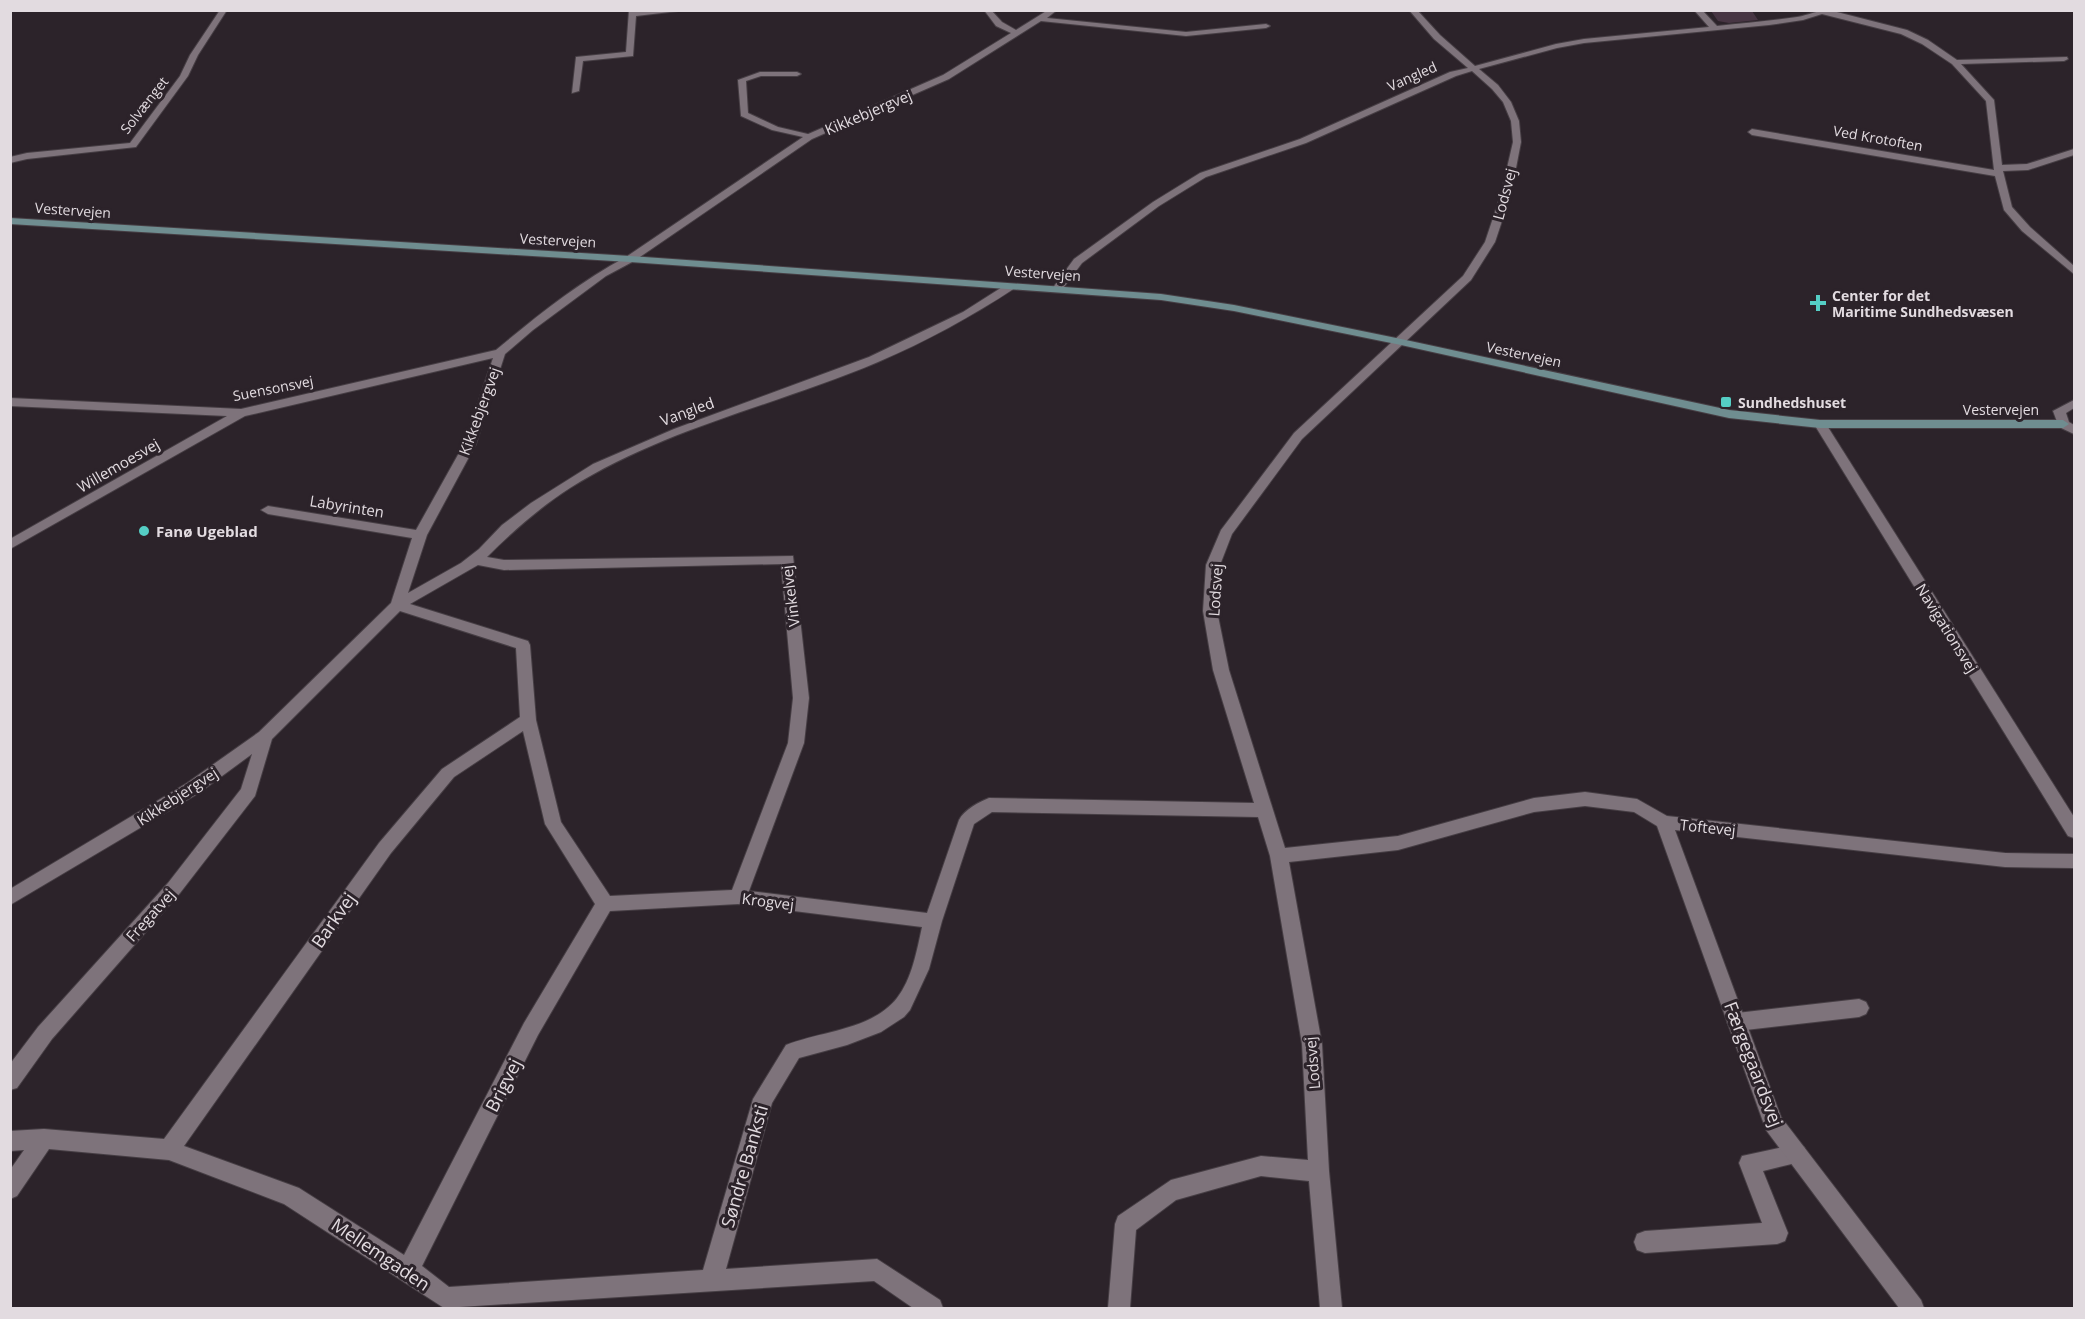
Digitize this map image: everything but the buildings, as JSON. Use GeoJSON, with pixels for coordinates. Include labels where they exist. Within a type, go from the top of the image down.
{"type":"FeatureCollection","features":[{"type":"Feature","properties":{"kind":"street","name":"Solvænget"},"geometry":{"type":"LineString","coordinates":[[10,160],[27,156],[133,145],[184,76],[194,55],[224,10]]}},
{"type":"Feature","properties":{"kind":"street"},"geometry":{"type":"LineString","coordinates":[[575,91],[579,59],[630,54],[632,12],[684,10]]}},
{"type":"Feature","properties":{"kind":"street"},"geometry":{"type":"LineString","coordinates":[[987,10],[999,24],[1016,33]]}},
{"type":"Feature","properties":{"kind":"street","name":"Kikkebjergvej"},"geometry":{"type":"LineString","coordinates":[[10,898],[193,788],[265,736],[397,605],[420,535],[470,444],[500,353],[529,328],[602,274],[630,259],[809,137],[946,77],[1054,10]]}},
{"type":"Feature","properties":{"kind":"street","name":"Lodsvej"},"geometry":{"type":"LineString","coordinates":[[1331,1308],[1319,1171],[1312,1044],[1279,856],[1221,670],[1210,611],[1213,565],[1226,533],[1298,436],[1467,278],[1490,242],[1506,194],[1517,142],[1515,122],[1507,102],[1476,70],[1437,37],[1412,10]]}},
{"type":"Feature","properties":{"kind":"street"},"geometry":{"type":"LineString","coordinates":[[1697,10],[1715,28]]}},
{"type":"Feature","properties":{"kind":"street"},"geometry":{"type":"LineString","coordinates":[[1825,11],[1904,32],[1926,42],[1954,62],[1990,100],[1999,171],[2007,208],[2026,229],[2074,271]]}},
{"type":"Feature","properties":{"kind":"street","name":"Vangled"},"geometry":{"type":"LineString","coordinates":[[1057,289],[1078,261],[1156,204],[1203,175],[1303,141],[1453,74],[1476,70],[1520,55],[1584,41],[1768,23],[1825,11]]}},
{"type":"Feature","properties":{"kind":"street"},"geometry":{"type":"LineString","coordinates":[[1039,19],[1185,34],[1266,26]]}},
{"type":"Feature","properties":{"kind":"street"},"geometry":{"type":"LineString","coordinates":[[1954,62],[2064,59]]}},
{"type":"Feature","properties":{"kind":"street"},"geometry":{"type":"LineString","coordinates":[[796,74],[760,74],[741,80],[744,114],[759,123],[788,134],[809,137]]}},
{"type":"Feature","properties":{"kind":"street","name":"Ved Krotoften"},"geometry":{"type":"LineString","coordinates":[[1752,132],[1999,171],[2028,167],[2074,152]]}},
{"type":"Feature","properties":{"kind":"street","name":"Vestervejen"},"geometry":{"type":"LineString","coordinates":[[10,221],[630,259],[1161,297],[1234,308],[1401,342],[1729,414],[1820,424],[2069,427]]}},
{"type":"Feature","properties":{"kind":"street","name":"Vangled"},"geometry":{"type":"LineString","coordinates":[[397,605],[476,560],[507,528],[548,497],[598,467],[691,427],[850,371],[980,308],[1011,286]]}},
{"type":"Feature","properties":{"kind":"street","name":"Suensonsvej"},"geometry":{"type":"LineString","coordinates":[[10,402],[242,413],[500,353]]}},
{"type":"Feature","properties":{"kind":"street"},"geometry":{"type":"LineString","coordinates":[[2069,427],[2059,411],[2074,404]]}},
{"type":"Feature","properties":{"kind":"street","name":"Willemoesvej"},"geometry":{"type":"LineString","coordinates":[[10,545],[242,413]]}},
{"type":"Feature","properties":{"kind":"street","name":"Navigationsvej"},"geometry":{"type":"LineString","coordinates":[[1820,424],[2074,831]]}},
{"type":"Feature","properties":{"kind":"street","name":"Labyrinten"},"geometry":{"type":"LineString","coordinates":[[268,510],[420,535]]}},
{"type":"Feature","properties":{"kind":"street","name":"Vinkelvej"},"geometry":{"type":"LineString","coordinates":[[476,560],[504,565],[788,559],[801,698],[796,743],[738,897]]}},
{"type":"Feature","properties":{"kind":"street"},"geometry":{"type":"LineString","coordinates":[[397,605],[523,645],[528,720],[553,824],[605,904]]}},
{"type":"Feature","properties":{"kind":"street","name":"Barkvej"},"geometry":{"type":"LineString","coordinates":[[170,1150],[385,848],[448,773],[528,720]]}},
{"type":"Feature","properties":{"kind":"street","name":"Fregatvej"},"geometry":{"type":"LineString","coordinates":[[10,1081],[45,1033],[174,888],[249,791],[265,736]]}},
{"type":"Feature","properties":{"kind":"street","name":"Toftevej"},"geometry":{"type":"LineString","coordinates":[[1279,856],[1398,843],[1534,805],[1585,799],[1637,806],[1664,822],[2006,860],[2074,861]]}},
{"type":"Feature","properties":{"kind":"street"},"geometry":{"type":"LineString","coordinates":[[933,921],[967,820],[989,805],[1264,810]]}},
{"type":"Feature","properties":{"kind":"street","name":"Færgegaardsvej"},"geometry":{"type":"LineString","coordinates":[[1664,822],[1773,1123],[1913,1308]]}},
{"type":"Feature","properties":{"kind":"street","name":"Krogvej"},"geometry":{"type":"LineString","coordinates":[[605,904],[738,897],[933,921]]}},
{"type":"Feature","properties":{"kind":"street","name":"Brigvej"},"geometry":{"type":"LineString","coordinates":[[408,1270],[531,1029],[605,904]]}},
{"type":"Feature","properties":{"kind":"street","name":"Søndre Banksti"},"geometry":{"type":"LineString","coordinates":[[711,1281],[763,1099],[769,1089],[793,1051],[866,1028],[899,1010],[917,978],[933,921]]}},
{"type":"Feature","properties":{"kind":"street"},"geometry":{"type":"LineString","coordinates":[[1737,1023],[1859,1008]]}},
{"type":"Feature","properties":{"kind":"street"},"geometry":{"type":"LineString","coordinates":[[10,1189],[44,1139]]}},
{"type":"Feature","properties":{"kind":"street","name":"Mellemgaden"},"geometry":{"type":"LineString","coordinates":[[10,1141],[44,1139],[170,1150],[291,1196],[408,1270],[443,1303],[877,1270],[932,1308]]}},
{"type":"Feature","properties":{"kind":"street"},"geometry":{"type":"LineString","coordinates":[[1645,1242],[1777,1233],[1749,1163],[1797,1154]]}},
{"type":"Feature","properties":{"kind":"street"},"geometry":{"type":"LineString","coordinates":[[1119,1308],[1125,1224],[1171,1191],[1261,1166],[1319,1171]]}},
{"type":"Feature","properties":{"kind":"shaded area"},"geometry":{"type":"Polygon","coordinates":[[[1711,11],[1752,11],[1758,20],[1729,23],[1718,21],[1711,11]]]}},
{"type":"Feature","properties":{"kind":"place","name":"Center for det Maritime Sundhedsvæsen"},"geometry":{"type":"Point","coordinates":[1818,303]}},
{"type":"Feature","properties":{"kind":"place","name":"Sundhedshuset"},"geometry":{"type":"Point","coordinates":[1726,402]}},
{"type":"Feature","properties":{"kind":"place","name":"Fanø Ugeblad"},"geometry":{"type":"Point","coordinates":[144,531]}}]}
